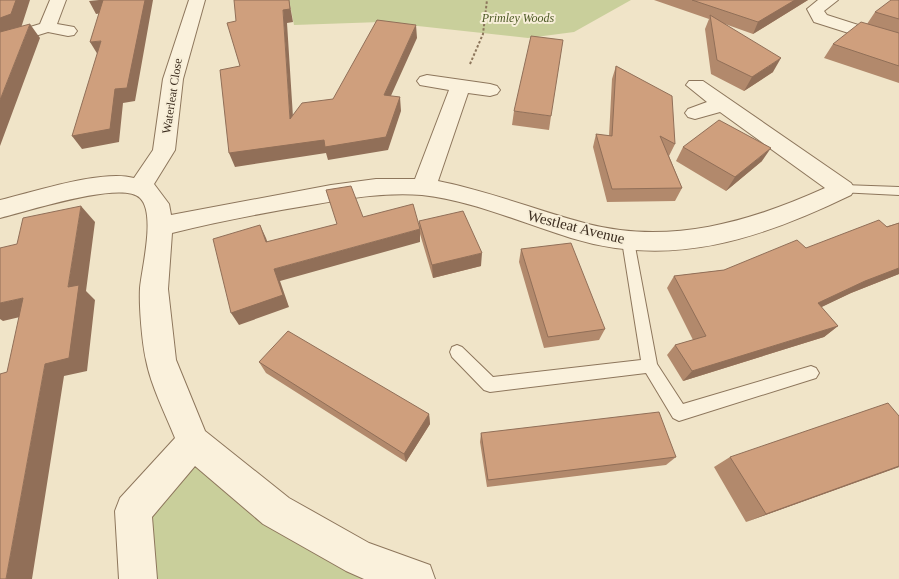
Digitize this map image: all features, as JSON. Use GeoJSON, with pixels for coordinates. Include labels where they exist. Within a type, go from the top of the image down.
{"type":"FeatureCollection","features":[{"type":"Feature","properties":{"kind":"street"},"geometry":{"type":"LineString","coordinates":[[48,28],[58,0]]}},
{"type":"Feature","properties":{"kind":"street","name":"Waterleat Close"},"geometry":{"type":"LineString","coordinates":[[140,187],[164,150],[173,79],[197,0]]}},
{"type":"Feature","properties":{"kind":"street"},"geometry":{"type":"LineString","coordinates":[[830,0],[815,9],[820,18],[899,44]]}},
{"type":"Feature","properties":{"kind":"street"},"geometry":{"type":"LineString","coordinates":[[0,42],[48,28],[68,31]]}},
{"type":"Feature","properties":{"kind":"street"},"geometry":{"type":"LineString","coordinates":[[427,80],[490,90]]}},
{"type":"Feature","properties":{"kind":"street"},"geometry":{"type":"LineString","coordinates":[[696,85],[843,189]]}},
{"type":"Feature","properties":{"kind":"street"},"geometry":{"type":"LineString","coordinates":[[424,187],[460,86]]}},
{"type":"Feature","properties":{"kind":"street"},"geometry":{"type":"LineString","coordinates":[[695,113],[722,104]]}},
{"type":"Feature","properties":{"kind":"street"},"geometry":{"type":"LineString","coordinates":[[0,209],[99,185],[126,184],[140,187],[153,195],[159,213],[160,227],[154,289],[161,360],[193,443],[276,511],[359,558],[416,579]]}},
{"type":"Feature","properties":{"kind":"street","name":"Westleat Avenue"},"geometry":{"type":"LineString","coordinates":[[160,227],[214,213],[324,195],[396,186],[424,187],[465,196],[595,236],[657,243],[714,237],[765,223],[804,208],[843,189]]}},
{"type":"Feature","properties":{"kind":"street"},"geometry":{"type":"LineString","coordinates":[[138,579],[134,511],[193,443]]}},
{"type":"Feature","properties":{"kind":"lane"},"geometry":{"type":"LineString","coordinates":[[843,189],[899,192]]}},
{"type":"Feature","properties":{"kind":"lane"},"geometry":{"type":"LineString","coordinates":[[628,241],[650,366],[679,413],[811,374]]}},
{"type":"Feature","properties":{"kind":"lane"},"geometry":{"type":"LineString","coordinates":[[457,352],[490,386],[650,366]]}},
{"type":"Feature","properties":{"kind":"path"},"geometry":{"type":"LineString","coordinates":[[460,86],[483,34],[486,0]]}},
{"type":"Feature","properties":{"kind":"green space","name":"Primley Woods"},"geometry":{"type":"Polygon","coordinates":[[[289,0],[631,0],[574,32],[528,38],[381,22],[294,25],[289,0]]]}},
{"type":"Feature","properties":{"kind":"green space"},"geometry":{"type":"Polygon","coordinates":[[[193,443],[416,579],[138,579],[133,511],[193,443]]]}},
{"type":"Feature","properties":{"kind":"building"},"geometry":{"type":"Polygon","coordinates":[[[0,0],[16,0],[11,14],[0,18],[0,0]]]}},
{"type":"Feature","properties":{"kind":"building"},"geometry":{"type":"Polygon","coordinates":[[[103,0],[145,0],[127,88],[115,89],[110,129],[72,136],[101,41],[90,42],[103,0]]]}},
{"type":"Feature","properties":{"kind":"building"},"geometry":{"type":"Polygon","coordinates":[[[234,0],[289,0],[290,9],[283,10],[290,119],[302,103],[333,99],[377,20],[416,25],[384,95],[400,97],[386,137],[325,147],[324,140],[229,153],[220,70],[240,66],[227,23],[236,21],[234,0]]]}},
{"type":"Feature","properties":{"kind":"building"},"geometry":{"type":"Polygon","coordinates":[[[692,0],[795,0],[758,22],[692,0]]]}},
{"type":"Feature","properties":{"kind":"building"},"geometry":{"type":"Polygon","coordinates":[[[891,0],[899,0],[899,19],[875,12],[891,0]]]}},
{"type":"Feature","properties":{"kind":"building"},"geometry":{"type":"Polygon","coordinates":[[[710,15],[781,58],[752,77],[717,60],[710,15]]]}},
{"type":"Feature","properties":{"kind":"building"},"geometry":{"type":"Polygon","coordinates":[[[861,22],[899,33],[899,66],[833,44],[861,22]]]}},
{"type":"Feature","properties":{"kind":"building"},"geometry":{"type":"Polygon","coordinates":[[[30,24],[0,100],[0,32],[30,24]]]}},
{"type":"Feature","properties":{"kind":"building"},"geometry":{"type":"Polygon","coordinates":[[[531,36],[563,40],[551,116],[514,111],[531,36]]]}},
{"type":"Feature","properties":{"kind":"building"},"geometry":{"type":"Polygon","coordinates":[[[616,66],[672,96],[675,144],[660,136],[682,188],[612,189],[596,134],[612,136],[616,66]]]}},
{"type":"Feature","properties":{"kind":"building"},"geometry":{"type":"Polygon","coordinates":[[[719,120],[771,148],[735,177],[683,147],[719,120]]]}},
{"type":"Feature","properties":{"kind":"building"},"geometry":{"type":"Polygon","coordinates":[[[351,186],[363,217],[413,204],[420,229],[274,269],[283,295],[231,313],[213,239],[260,225],[266,242],[337,224],[326,190],[351,186]]]}},
{"type":"Feature","properties":{"kind":"building"},"geometry":{"type":"Polygon","coordinates":[[[81,206],[68,287],[79,285],[69,358],[45,364],[6,579],[0,579],[0,374],[7,372],[23,298],[0,303],[0,248],[17,244],[23,218],[81,206]]]}},
{"type":"Feature","properties":{"kind":"building"},"geometry":{"type":"Polygon","coordinates":[[[463,211],[482,253],[432,265],[419,221],[463,211]]]}},
{"type":"Feature","properties":{"kind":"building"},"geometry":{"type":"Polygon","coordinates":[[[879,220],[887,227],[899,223],[899,268],[865,281],[818,303],[838,326],[692,371],[675,345],[706,336],[674,276],[724,270],[797,240],[806,248],[879,220]]]}},
{"type":"Feature","properties":{"kind":"building"},"geometry":{"type":"Polygon","coordinates":[[[571,243],[605,329],[548,337],[521,249],[571,243]]]}},
{"type":"Feature","properties":{"kind":"building"},"geometry":{"type":"Polygon","coordinates":[[[288,331],[429,414],[404,454],[259,362],[288,331]]]}},
{"type":"Feature","properties":{"kind":"building"},"geometry":{"type":"Polygon","coordinates":[[[888,403],[899,416],[899,466],[766,514],[730,457],[888,403]]]}},
{"type":"Feature","properties":{"kind":"building"},"geometry":{"type":"Polygon","coordinates":[[[659,412],[676,457],[488,480],[481,433],[659,412]]]}}]}
